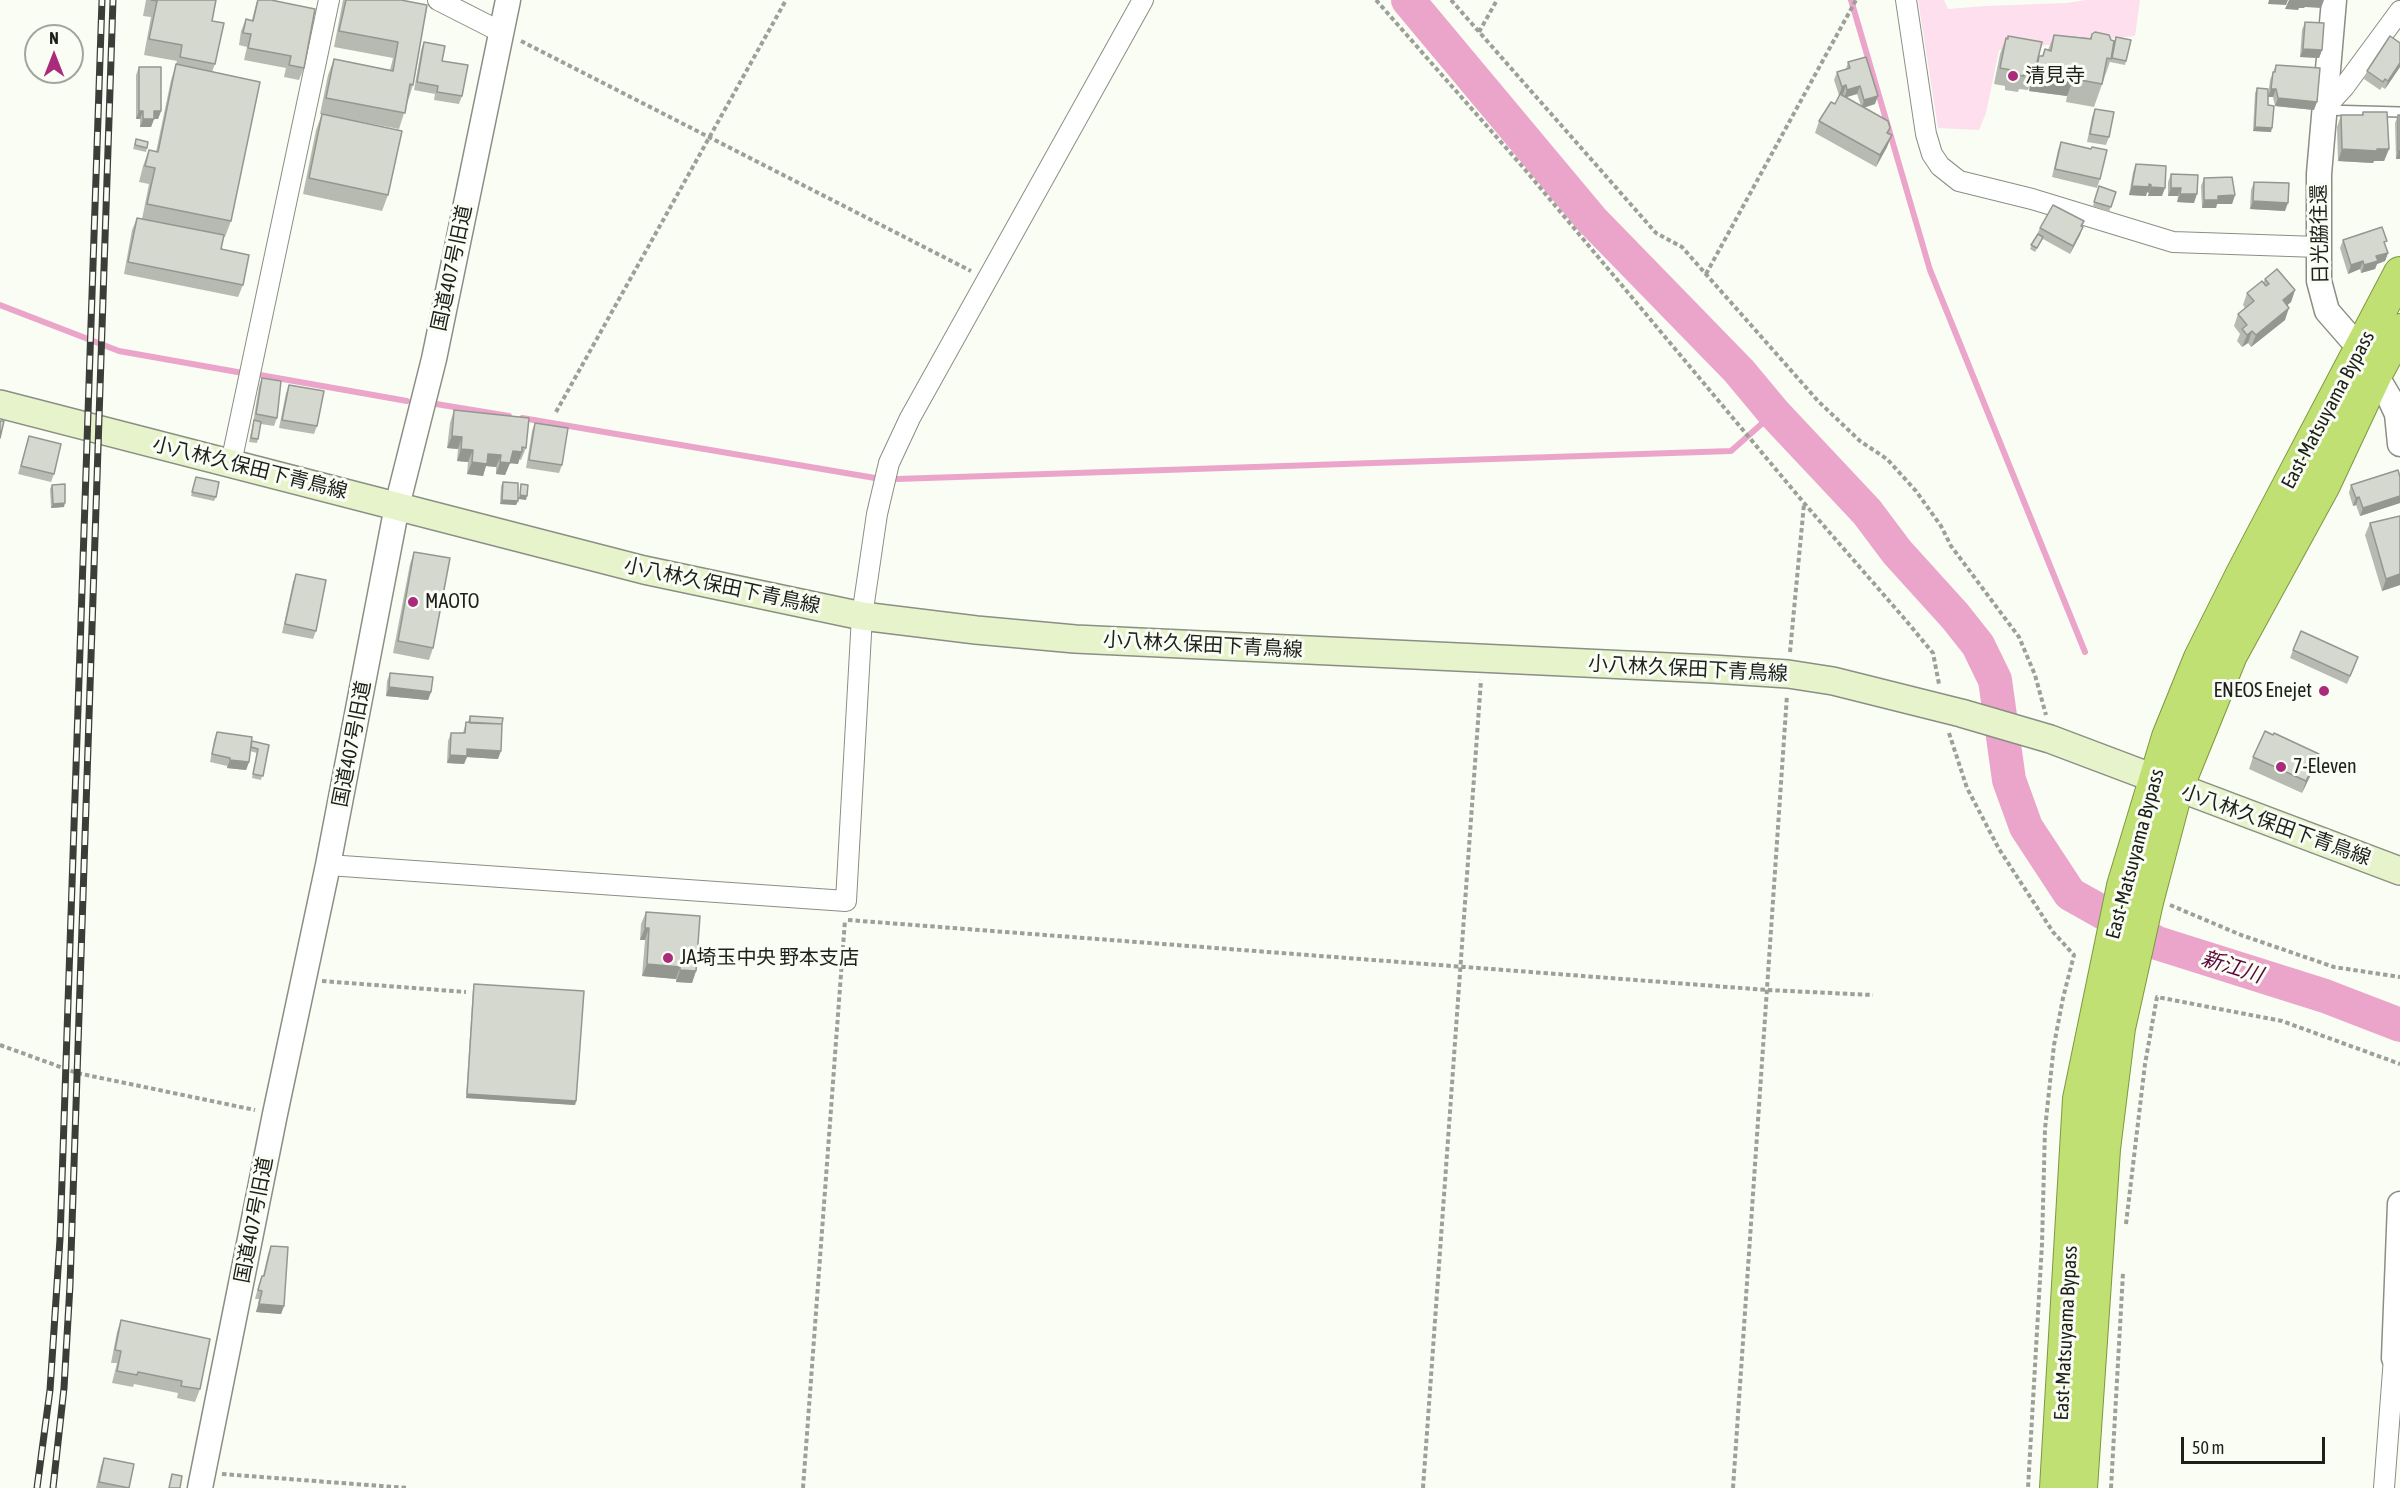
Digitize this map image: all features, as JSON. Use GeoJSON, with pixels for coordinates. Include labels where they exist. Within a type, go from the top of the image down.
{"type":"FeatureCollection","features":[{"type":"Feature","properties":{"kind":"highway","name":"East-Matsuyama Bypass"},"geometry":{"type":"LineString","coordinates":[[2056,1488],[2079,1099],[2119,966],[2146,897],[2166,784],[2231,655],[2324,485],[2400,273]]}},
{"type":"Feature","properties":{"kind":"highway","name":"East-Matsuyama Bypass"},"geometry":{"type":"LineString","coordinates":[[2369,362],[2400,330]]}},
{"type":"Feature","properties":{"kind":"highway","name":"East-Matsuyama Bypass"},"geometry":{"type":"LineString","coordinates":[[2081,1488],[2104,1149],[2120,1028],[2119,966]]}},
{"type":"Feature","properties":{"kind":"main road","name":"小八林久保田下青鳥線"},"geometry":{"type":"LineString","coordinates":[[0,404],[644,570],[862,616],[1075,639],[1712,669],[1833,681],[1952,711],[2042,737],[2400,871]]}},
{"type":"Feature","properties":{"kind":"street"},"geometry":{"type":"LineString","coordinates":[[231,464],[329,0]]}},
{"type":"Feature","properties":{"kind":"street"},"geometry":{"type":"LineString","coordinates":[[438,0],[501,32]]}},
{"type":"Feature","properties":{"kind":"street","name":"国道407号旧道"},"geometry":{"type":"LineString","coordinates":[[201,1480],[328,865],[397,506],[434,359],[508,0]]}},
{"type":"Feature","properties":{"kind":"street"},"geometry":{"type":"LineString","coordinates":[[328,865],[845,910],[862,616],[877,514],[889,463],[910,418],[1143,0]]}},
{"type":"Feature","properties":{"kind":"street"},"geometry":{"type":"LineString","coordinates":[[1906,0],[1926,134],[1932,154],[1940,166],[1959,180],[2032,199],[2173,242],[2318,247]]}},
{"type":"Feature","properties":{"kind":"street","name":"日光脇往還"},"geometry":{"type":"LineString","coordinates":[[2334,0],[2319,174],[2319,281],[2327,311],[2369,362],[2397,414],[2400,444]]}},
{"type":"Feature","properties":{"kind":"street"},"geometry":{"type":"LineString","coordinates":[[2323,110],[2344,87],[2400,11]]}},
{"type":"Feature","properties":{"kind":"street"},"geometry":{"type":"LineString","coordinates":[[2384,1488],[2394,1358],[2400,1204]]}},
{"type":"Feature","properties":{"kind":"lane"},"geometry":{"type":"LineString","coordinates":[[2323,110],[2400,112]]}},
{"type":"Feature","properties":{"kind":"path"},"geometry":{"type":"LineString","coordinates":[[555,412],[786,0]]}},
{"type":"Feature","properties":{"kind":"path"},"geometry":{"type":"LineString","coordinates":[[1376,0],[1522,166],[1804,503],[1933,653],[1952,711],[1950,737],[1967,788],[1999,849],[2053,932],[2074,955],[2054,1045],[2045,1129],[2042,1244],[2028,1488]]}},
{"type":"Feature","properties":{"kind":"path"},"geometry":{"type":"LineString","coordinates":[[1451,0],[1539,97],[1656,233],[1682,247],[1818,401],[1860,441],[1887,459],[1916,491],[1941,526],[1951,546],[2019,637],[2045,705],[2042,737]]}},
{"type":"Feature","properties":{"kind":"path"},"geometry":{"type":"LineString","coordinates":[[1479,32],[1497,0]]}},
{"type":"Feature","properties":{"kind":"path"},"geometry":{"type":"LineString","coordinates":[[1706,274],[1856,0]]}},
{"type":"Feature","properties":{"kind":"path"},"geometry":{"type":"LineString","coordinates":[[501,32],[987,279]]}},
{"type":"Feature","properties":{"kind":"path"},"geometry":{"type":"LineString","coordinates":[[1733,1488],[1788,675],[1804,503]]}},
{"type":"Feature","properties":{"kind":"path"},"geometry":{"type":"LineString","coordinates":[[1423,1488],[1483,658]]}},
{"type":"Feature","properties":{"kind":"path"},"geometry":{"type":"LineString","coordinates":[[2146,897],[2241,935],[2334,967],[2400,977]]}},
{"type":"Feature","properties":{"kind":"path"},"geometry":{"type":"LineString","coordinates":[[803,1488],[845,910],[1460,967],[1767,990],[1874,995]]}},
{"type":"Feature","properties":{"kind":"path"},"geometry":{"type":"LineString","coordinates":[[321,980],[466,992]]}},
{"type":"Feature","properties":{"kind":"path"},"geometry":{"type":"LineString","coordinates":[[2125,1232],[2145,1064],[2157,997],[2282,1021],[2400,1064]]}},
{"type":"Feature","properties":{"kind":"path"},"geometry":{"type":"LineString","coordinates":[[0,1045],[77,1072],[275,1114]]}},
{"type":"Feature","properties":{"kind":"path"},"geometry":{"type":"LineString","coordinates":[[2111,1488],[2123,1267]]}},
{"type":"Feature","properties":{"kind":"path"},"geometry":{"type":"LineString","coordinates":[[201,1480],[408,1488]]}},
{"type":"Feature","properties":{"kind":"shaded area"},"geometry":{"type":"Polygon","coordinates":[[[1918,0],[1944,0],[1948,9],[2086,0],[2140,0],[2135,36],[1999,50],[1986,113],[1979,130],[1938,128],[1918,0]]]}},
{"type":"Feature","properties":{"kind":"building"},"geometry":{"type":"Polygon","coordinates":[[[151,0],[216,0],[212,21],[224,23],[215,64],[180,57],[182,45],[149,39],[157,1],[151,0]]]}},
{"type":"Feature","properties":{"kind":"building"},"geometry":{"type":"Polygon","coordinates":[[[258,0],[271,0],[315,9],[304,68],[289,65],[291,56],[248,48],[251,34],[243,33],[246,19],[253,21],[258,0]]]}},
{"type":"Feature","properties":{"kind":"building"},"geometry":{"type":"Polygon","coordinates":[[[346,0],[401,0],[427,5],[413,85],[410,84],[405,113],[326,98],[334,59],[393,71],[398,42],[339,31],[346,0]]]}},
{"type":"Feature","properties":{"kind":"building"},"geometry":{"type":"Polygon","coordinates":[[[2305,22],[2324,23],[2322,50],[2303,49],[2305,22]]]}},
{"type":"Feature","properties":{"kind":"building"},"geometry":{"type":"Polygon","coordinates":[[[2095,32],[2109,35],[2114,41],[2111,59],[2107,58],[2102,84],[2075,79],[2076,72],[2037,67],[2039,56],[2043,56],[2045,49],[2051,51],[2054,35],[2091,39],[2095,32]]]}},
{"type":"Feature","properties":{"kind":"building"},"geometry":{"type":"Polygon","coordinates":[[[2008,36],[2042,42],[2034,74],[2024,72],[2024,76],[2010,74],[2011,70],[2000,68],[2008,36]]]}},
{"type":"Feature","properties":{"kind":"building"},"geometry":{"type":"Polygon","coordinates":[[[2390,36],[2400,43],[2400,63],[2388,81],[2385,79],[2383,82],[2367,71],[2390,36]]]}},
{"type":"Feature","properties":{"kind":"building"},"geometry":{"type":"Polygon","coordinates":[[[2116,37],[2131,40],[2126,61],[2112,58],[2116,37]]]}},
{"type":"Feature","properties":{"kind":"building"},"geometry":{"type":"Polygon","coordinates":[[[424,42],[445,46],[442,61],[468,65],[462,96],[437,92],[438,86],[417,82],[424,42]]]}},
{"type":"Feature","properties":{"kind":"building"},"geometry":{"type":"Polygon","coordinates":[[[1866,57],[1878,96],[1864,100],[1860,86],[1847,90],[1846,85],[1842,87],[1837,72],[1850,68],[1848,62],[1866,57]]]}},
{"type":"Feature","properties":{"kind":"building"},"geometry":{"type":"Polygon","coordinates":[[[176,64],[260,82],[231,221],[147,204],[155,168],[145,166],[149,150],[158,152],[176,64]]]}},
{"type":"Feature","properties":{"kind":"building"},"geometry":{"type":"Polygon","coordinates":[[[2276,65],[2320,68],[2317,102],[2278,98],[2276,89],[2271,89],[2276,65]]]}},
{"type":"Feature","properties":{"kind":"building"},"geometry":{"type":"Polygon","coordinates":[[[139,67],[161,67],[161,111],[154,111],[154,119],[143,119],[143,111],[139,111],[139,67]]]}},
{"type":"Feature","properties":{"kind":"building"},"geometry":{"type":"Polygon","coordinates":[[[2257,88],[2268,89],[2268,105],[2274,106],[2272,128],[2255,127],[2257,88]]]}},
{"type":"Feature","properties":{"kind":"building"},"geometry":{"type":"Polygon","coordinates":[[[1840,94],[1888,121],[1890,128],[1887,133],[1892,135],[1880,155],[1819,121],[1831,102],[1835,104],[1840,94]]]}},
{"type":"Feature","properties":{"kind":"building"},"geometry":{"type":"Polygon","coordinates":[[[2095,109],[2114,112],[2109,137],[2090,134],[2095,109]]]}},
{"type":"Feature","properties":{"kind":"building"},"geometry":{"type":"Polygon","coordinates":[[[2363,112],[2387,112],[2389,149],[2377,149],[2377,151],[2342,149],[2341,115],[2363,115],[2363,112]]]}},
{"type":"Feature","properties":{"kind":"building"},"geometry":{"type":"Polygon","coordinates":[[[322,114],[402,131],[388,195],[309,178],[322,114]]]}},
{"type":"Feature","properties":{"kind":"building"},"geometry":{"type":"Polygon","coordinates":[[[2398,115],[2400,115],[2400,151],[2398,151],[2398,115]]]}},
{"type":"Feature","properties":{"kind":"building"},"geometry":{"type":"Polygon","coordinates":[[[136,139],[148,142],[147,148],[135,145],[136,139]]]}},
{"type":"Feature","properties":{"kind":"building"},"geometry":{"type":"Polygon","coordinates":[[[2061,142],[2107,150],[2100,179],[2055,169],[2061,142]]]}},
{"type":"Feature","properties":{"kind":"building"},"geometry":{"type":"Polygon","coordinates":[[[2136,164],[2166,166],[2165,188],[2151,187],[2149,184],[2149,187],[2132,186],[2136,164]]]}},
{"type":"Feature","properties":{"kind":"building"},"geometry":{"type":"Polygon","coordinates":[[[2171,174],[2198,175],[2197,194],[2180,194],[2181,188],[2171,188],[2171,174]]]}},
{"type":"Feature","properties":{"kind":"building"},"geometry":{"type":"Polygon","coordinates":[[[2232,177],[2235,195],[2218,196],[2218,200],[2204,200],[2204,178],[2232,177]]]}},
{"type":"Feature","properties":{"kind":"building"},"geometry":{"type":"Polygon","coordinates":[[[2254,182],[2289,183],[2288,203],[2253,201],[2254,182]]]}},
{"type":"Feature","properties":{"kind":"building"},"geometry":{"type":"Polygon","coordinates":[[[2099,186],[2116,192],[2111,207],[2094,202],[2099,186]]]}},
{"type":"Feature","properties":{"kind":"building"},"geometry":{"type":"Polygon","coordinates":[[[2053,205],[2084,221],[2073,246],[2040,228],[2053,205]]]}},
{"type":"Feature","properties":{"kind":"building"},"geometry":{"type":"Polygon","coordinates":[[[137,218],[224,235],[221,249],[249,255],[243,285],[128,262],[137,218]]]}},
{"type":"Feature","properties":{"kind":"building"},"geometry":{"type":"Polygon","coordinates":[[[2382,227],[2388,253],[2376,256],[2378,261],[2364,265],[2363,261],[2351,265],[2343,240],[2382,227]]]}},
{"type":"Feature","properties":{"kind":"building"},"geometry":{"type":"Polygon","coordinates":[[[2038,234],[2043,237],[2037,248],[2031,245],[2038,234]]]}},
{"type":"Feature","properties":{"kind":"building"},"geometry":{"type":"Polygon","coordinates":[[[2277,269],[2295,290],[2283,300],[2289,308],[2256,335],[2252,331],[2247,335],[2242,329],[2247,325],[2238,314],[2254,301],[2247,293],[2262,281],[2266,286],[2269,284],[2265,279],[2277,269]]]}},
{"type":"Feature","properties":{"kind":"building"},"geometry":{"type":"Polygon","coordinates":[[[262,378],[281,381],[277,418],[256,414],[262,378]]]}},
{"type":"Feature","properties":{"kind":"building"},"geometry":{"type":"Polygon","coordinates":[[[289,385],[324,391],[317,426],[282,420],[289,385]]]}},
{"type":"Feature","properties":{"kind":"building"},"geometry":{"type":"Polygon","coordinates":[[[454,410],[529,418],[526,448],[522,447],[522,452],[513,451],[510,463],[500,462],[501,455],[488,454],[487,464],[472,462],[473,450],[461,449],[462,437],[452,436],[454,410]]]}},
{"type":"Feature","properties":{"kind":"building"},"geometry":{"type":"Polygon","coordinates":[[[254,420],[261,422],[258,439],[251,438],[254,420]]]}},
{"type":"Feature","properties":{"kind":"building"},"geometry":{"type":"Polygon","coordinates":[[[0,421],[4,421],[0,438],[0,421]]]}},
{"type":"Feature","properties":{"kind":"building"},"geometry":{"type":"Polygon","coordinates":[[[535,423],[568,428],[562,465],[529,460],[535,423]]]}},
{"type":"Feature","properties":{"kind":"building"},"geometry":{"type":"Polygon","coordinates":[[[29,436],[61,444],[54,474],[21,466],[29,436]]]}},
{"type":"Feature","properties":{"kind":"building"},"geometry":{"type":"Polygon","coordinates":[[[2398,470],[2400,496],[2363,508],[2351,485],[2398,470]]]}},
{"type":"Feature","properties":{"kind":"building"},"geometry":{"type":"Polygon","coordinates":[[[196,477],[219,482],[216,497],[192,492],[196,477]]]}},
{"type":"Feature","properties":{"kind":"building"},"geometry":{"type":"Polygon","coordinates":[[[503,482],[518,483],[518,501],[502,500],[503,482]]]}},
{"type":"Feature","properties":{"kind":"building"},"geometry":{"type":"Polygon","coordinates":[[[65,484],[65,503],[53,504],[52,485],[65,484]]]}},
{"type":"Feature","properties":{"kind":"building"},"geometry":{"type":"Polygon","coordinates":[[[521,484],[528,485],[527,496],[520,495],[521,484]]]}},
{"type":"Feature","properties":{"kind":"building"},"geometry":{"type":"Polygon","coordinates":[[[2400,516],[2400,574],[2386,579],[2370,523],[2400,516]]]}},
{"type":"Feature","properties":{"kind":"building"},"geometry":{"type":"Polygon","coordinates":[[[414,552],[450,558],[433,648],[398,641],[414,552]]]}},
{"type":"Feature","properties":{"kind":"building"},"geometry":{"type":"Polygon","coordinates":[[[296,574],[326,580],[316,631],[285,624],[296,574]]]}},
{"type":"Feature","properties":{"kind":"building"},"geometry":{"type":"Polygon","coordinates":[[[2301,631],[2358,657],[2350,676],[2293,650],[2301,631]]]}},
{"type":"Feature","properties":{"kind":"building"},"geometry":{"type":"Polygon","coordinates":[[[390,673],[433,677],[431,692],[389,687],[390,673]]]}},
{"type":"Feature","properties":{"kind":"building"},"geometry":{"type":"Polygon","coordinates":[[[470,716],[503,718],[502,724],[470,723],[470,716]]]}},
{"type":"Feature","properties":{"kind":"building"},"geometry":{"type":"Polygon","coordinates":[[[466,722],[502,724],[501,751],[467,749],[467,756],[450,755],[451,733],[465,733],[466,722]]]}},
{"type":"Feature","properties":{"kind":"building"},"geometry":{"type":"Polygon","coordinates":[[[2265,731],[2319,754],[2306,781],[2253,757],[2265,731]]]}},
{"type":"Feature","properties":{"kind":"building"},"geometry":{"type":"Polygon","coordinates":[[[217,732],[252,737],[249,762],[230,760],[230,758],[212,754],[217,732]]]}},
{"type":"Feature","properties":{"kind":"building"},"geometry":{"type":"Polygon","coordinates":[[[252,741],[269,745],[263,776],[253,774],[258,749],[251,747],[252,741]]]}},
{"type":"Feature","properties":{"kind":"building","name":"JA埼玉中央 野本支店"},"geometry":{"type":"Polygon","coordinates":[[[646,912],[700,916],[696,971],[647,964],[649,928],[645,928],[646,912]]]}},
{"type":"Feature","properties":{"kind":"building"},"geometry":{"type":"Polygon","coordinates":[[[474,984],[584,991],[576,1101],[467,1094],[474,984]]]}},
{"type":"Feature","properties":{"kind":"building"},"geometry":{"type":"Polygon","coordinates":[[[271,1246],[288,1247],[284,1306],[259,1304],[262,1291],[258,1290],[271,1246]]]}},
{"type":"Feature","properties":{"kind":"building"},"geometry":{"type":"Polygon","coordinates":[[[121,1320],[210,1339],[200,1389],[181,1386],[182,1381],[138,1372],[137,1375],[117,1371],[121,1351],[115,1350],[121,1320]]]}},
{"type":"Feature","properties":{"kind":"building"},"geometry":{"type":"Polygon","coordinates":[[[104,1458],[134,1464],[129,1488],[99,1482],[104,1458]]]}},
{"type":"Feature","properties":{"kind":"building"},"geometry":{"type":"Polygon","coordinates":[[[172,1474],[182,1476],[180,1488],[169,1488],[172,1474]]]}},
{"type":"Feature","properties":{"kind":"waterway","name":"新江川"},"geometry":{"type":"LineString","coordinates":[[1408,0],[1591,219],[1739,371],[1774,413],[1867,512],[1897,552],[1978,645],[1995,680],[2009,780],[2026,827],[2070,894],[2157,943],[2325,996],[2400,1025]]}},
{"type":"Feature","properties":{"kind":"waterway"},"geometry":{"type":"LineString","coordinates":[[1851,0],[1930,270],[2085,652]]}},
{"type":"Feature","properties":{"kind":"waterway"},"geometry":{"type":"LineString","coordinates":[[0,305],[119,351],[243,373]]}},
{"type":"Feature","properties":{"kind":"waterway"},"geometry":{"type":"LineString","coordinates":[[260,375],[407,401]]}},
{"type":"Feature","properties":{"kind":"waterway"},"geometry":{"type":"LineString","coordinates":[[436,404],[509,416]]}},
{"type":"Feature","properties":{"kind":"waterway"},"geometry":{"type":"LineString","coordinates":[[897,479],[1731,451],[1774,413]]}},
{"type":"Feature","properties":{"kind":"waterway"},"geometry":{"type":"LineString","coordinates":[[522,418],[875,478]]}},
{"type":"Feature","properties":{"kind":"railway"},"geometry":{"type":"LineString","coordinates":[[37,1488],[50,1390],[60,1239],[102,0]]}},
{"type":"Feature","properties":{"kind":"railway"},"geometry":{"type":"LineString","coordinates":[[53,1488],[64,1388],[70,1285],[113,0]]}},
{"type":"Feature","properties":{"kind":"place","name":"清見寺"},"geometry":{"type":"Point","coordinates":[2013,76]}},
{"type":"Feature","properties":{"kind":"place","name":"MAOTO"},"geometry":{"type":"Point","coordinates":[413,602]}},
{"type":"Feature","properties":{"kind":"place","name":"ENEOS Enejet"},"geometry":{"type":"Point","coordinates":[2324,691]}},
{"type":"Feature","properties":{"kind":"place","name":"7-Eleven"},"geometry":{"type":"Point","coordinates":[2281,767]}},
{"type":"Feature","properties":{"kind":"place","name":"JA埼玉中央 野本支店"},"geometry":{"type":"Point","coordinates":[668,958]}}]}
